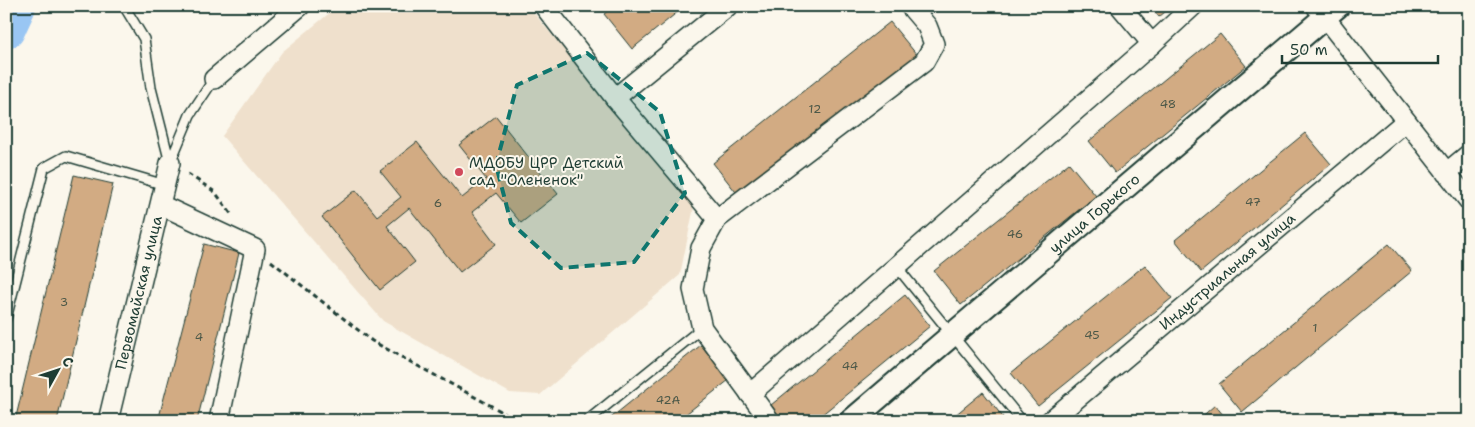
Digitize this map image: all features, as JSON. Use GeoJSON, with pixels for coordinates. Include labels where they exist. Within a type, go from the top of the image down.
{"type":"FeatureCollection","features":[{"type":"Feature","properties":{"kind":"street"},"geometry":{"type":"LineString","coordinates":[[214,79],[300,6]]}},
{"type":"Feature","properties":{"kind":"street"},"geometry":{"type":"LineString","coordinates":[[544,6],[615,98],[717,219]]}},
{"type":"Feature","properties":{"kind":"street"},"geometry":{"type":"LineString","coordinates":[[615,98],[728,6]]}},
{"type":"Feature","properties":{"kind":"street"},"geometry":{"type":"LineString","coordinates":[[770,421],[702,328],[693,289],[701,248],[717,219],[924,62],[934,44],[927,26],[910,6]]}},
{"type":"Feature","properties":{"kind":"street"},"geometry":{"type":"LineString","coordinates":[[1120,6],[1152,44]]}},
{"type":"Feature","properties":{"kind":"street"},"geometry":{"type":"LineString","coordinates":[[750,394],[1152,44],[1193,6]]}},
{"type":"Feature","properties":{"kind":"street"},"geometry":{"type":"LineString","coordinates":[[1326,10],[1406,121],[1469,201]]}},
{"type":"Feature","properties":{"kind":"street","name":"улица Горького"},"geometry":{"type":"LineString","coordinates":[[850,421],[952,335],[1326,10]]}},
{"type":"Feature","properties":{"kind":"street","name":"Индустриальная улица"},"geometry":{"type":"LineString","coordinates":[[1050,421],[1406,121]]}},
{"type":"Feature","properties":{"kind":"street"},"geometry":{"type":"LineString","coordinates":[[1446,173],[1469,154]]}},
{"type":"Feature","properties":{"kind":"street","name":"Первомайская улица"},"geometry":{"type":"LineString","coordinates":[[108,421],[170,163]]}},
{"type":"Feature","properties":{"kind":"street"},"geometry":{"type":"LineString","coordinates":[[161,205],[255,249],[219,421]]}},
{"type":"Feature","properties":{"kind":"lane"},"geometry":{"type":"LineString","coordinates":[[124,6],[144,38],[151,88],[170,163]]}},
{"type":"Feature","properties":{"kind":"lane"},"geometry":{"type":"LineString","coordinates":[[170,163],[190,114],[214,79]]}},
{"type":"Feature","properties":{"kind":"lane"},"geometry":{"type":"LineString","coordinates":[[6,320],[44,168],[66,156],[165,185]]}},
{"type":"Feature","properties":{"kind":"lane"},"geometry":{"type":"LineString","coordinates":[[897,267],[1022,421]]}},
{"type":"Feature","properties":{"kind":"lane"},"geometry":{"type":"LineString","coordinates":[[587,421],[702,328]]}},
{"type":"Feature","properties":{"kind":"path"},"geometry":{"type":"LineString","coordinates":[[170,163],[215,192],[232,216]]}},
{"type":"Feature","properties":{"kind":"path"},"geometry":{"type":"LineString","coordinates":[[255,249],[372,341],[519,421]]}},
{"type":"Feature","properties":{"kind":"highlighted area"},"geometry":{"type":"Polygon","coordinates":[[[587,53],[660,112],[685,193],[634,262],[561,268],[511,223],[496,165],[517,85],[587,53]]]}},
{"type":"Feature","properties":{"kind":"shaded area","name":"МДОБУ ЦРР Детский сад \"Олененок\""},"geometry":{"type":"Polygon","coordinates":[[[338,6],[528,6],[694,207],[680,275],[540,395],[510,393],[383,321],[222,136],[282,52],[338,6]]]}},
{"type":"Feature","properties":{"kind":"building"},"geometry":{"type":"Polygon","coordinates":[[[614,6],[685,6],[632,49],[604,14],[614,6]]]}},
{"type":"Feature","properties":{"kind":"building"},"geometry":{"type":"Polygon","coordinates":[[[1150,6],[1172,6],[1159,17],[1150,6]]]}},
{"type":"Feature","properties":{"kind":"building"},"geometry":{"type":"Polygon","coordinates":[[[890,22],[917,55],[739,196],[713,163],[890,22]]]}},
{"type":"Feature","properties":{"kind":"building"},"geometry":{"type":"Polygon","coordinates":[[[1220,34],[1246,66],[1115,173],[1089,141],[1220,34]]]}},
{"type":"Feature","properties":{"kind":"building"},"geometry":{"type":"Polygon","coordinates":[[[496,116],[558,194],[521,223],[496,193],[472,212],[496,244],[460,272],[409,208],[387,226],[415,262],[380,290],[322,217],[356,190],[377,216],[401,197],[380,171],[417,142],[462,198],[486,179],[459,145],[496,116]]]}},
{"type":"Feature","properties":{"kind":"building"},"geometry":{"type":"Polygon","coordinates":[[[1305,133],[1331,164],[1201,272],[1175,240],[1305,133]]]}},
{"type":"Feature","properties":{"kind":"building"},"geometry":{"type":"Polygon","coordinates":[[[1069,163],[1096,196],[961,305],[934,271],[1069,163]]]}},
{"type":"Feature","properties":{"kind":"building"},"geometry":{"type":"Polygon","coordinates":[[[74,175],[113,184],[57,421],[15,421],[74,175]]]}},
{"type":"Feature","properties":{"kind":"building"},"geometry":{"type":"Polygon","coordinates":[[[204,244],[239,253],[197,421],[158,421],[204,244]]]}},
{"type":"Feature","properties":{"kind":"building"},"geometry":{"type":"Polygon","coordinates":[[[1389,244],[1412,271],[1242,412],[1219,384],[1389,244]]]}},
{"type":"Feature","properties":{"kind":"building"},"geometry":{"type":"Polygon","coordinates":[[[1145,265],[1172,298],[1038,406],[1011,373],[1145,265]]]}},
{"type":"Feature","properties":{"kind":"building"},"geometry":{"type":"Polygon","coordinates":[[[905,295],[930,326],[814,421],[783,421],[771,405],[905,295]]]}},
{"type":"Feature","properties":{"kind":"building"},"geometry":{"type":"Polygon","coordinates":[[[701,345],[729,380],[677,421],[607,421],[701,345]]]}},
{"type":"Feature","properties":{"kind":"building"},"geometry":{"type":"Polygon","coordinates":[[[983,392],[1006,421],[948,421],[983,392]]]}},
{"type":"Feature","properties":{"kind":"building"},"geometry":{"type":"Polygon","coordinates":[[[1215,405],[1228,421],[1197,421],[1215,405]]]}},
{"type":"Feature","properties":{"kind":"waterway"},"geometry":{"type":"LineString","coordinates":[[6,30],[17,6]]}},
{"type":"Feature","properties":{"kind":"place","name":"МДОБУ ЦРР Детский сад \"Олененок\""},"geometry":{"type":"Point","coordinates":[459,172]}}]}
